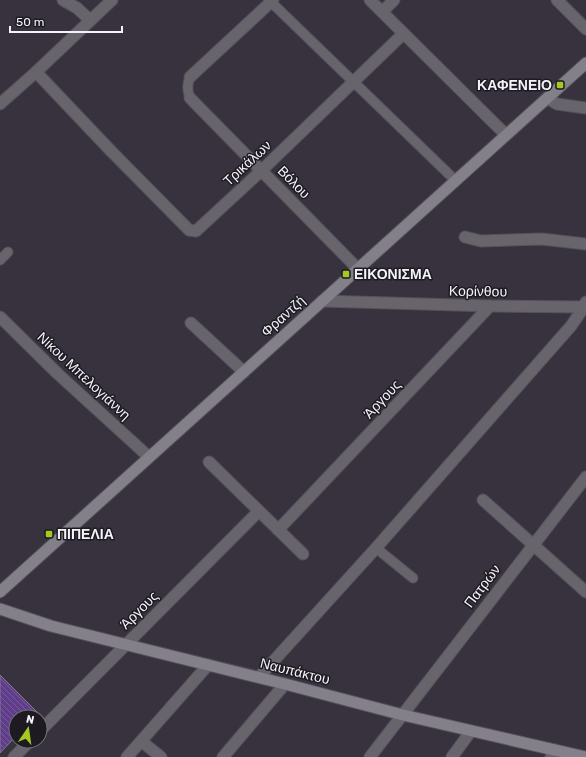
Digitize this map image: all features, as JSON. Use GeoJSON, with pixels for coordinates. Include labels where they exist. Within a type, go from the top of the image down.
{"type":"FeatureCollection","features":[{"type":"Feature","properties":{"kind":"main road","name":"Φραντζή"},"geometry":{"type":"LineString","coordinates":[[0,592],[586,63]]}},
{"type":"Feature","properties":{"kind":"main road","name":"Ναυπάκτου"},"geometry":{"type":"LineString","coordinates":[[0,609],[51,626],[471,731],[553,754],[585,757]]}},
{"type":"Feature","properties":{"kind":"street"},"geometry":{"type":"LineString","coordinates":[[63,0],[77,8],[90,20]]}},
{"type":"Feature","properties":{"kind":"street"},"geometry":{"type":"LineString","coordinates":[[0,104],[112,0]]}},
{"type":"Feature","properties":{"kind":"street"},"geometry":{"type":"LineString","coordinates":[[370,0],[506,135]]}},
{"type":"Feature","properties":{"kind":"street"},"geometry":{"type":"LineString","coordinates":[[382,12],[394,0]]}},
{"type":"Feature","properties":{"kind":"street"},"geometry":{"type":"LineString","coordinates":[[557,0],[586,29]]}},
{"type":"Feature","properties":{"kind":"street"},"geometry":{"type":"LineString","coordinates":[[190,78],[272,1]]}},
{"type":"Feature","properties":{"kind":"street","name":"Τρικάλων"},"geometry":{"type":"LineString","coordinates":[[36,72],[189,230],[196,231],[261,171],[403,34]]}},
{"type":"Feature","properties":{"kind":"street","name":"Βόλου"},"geometry":{"type":"LineString","coordinates":[[190,98],[358,268]]}},
{"type":"Feature","properties":{"kind":"street"},"geometry":{"type":"LineString","coordinates":[[547,98],[557,104],[586,108]]}},
{"type":"Feature","properties":{"kind":"street"},"geometry":{"type":"LineString","coordinates":[[466,237],[482,241],[542,239],[586,244]]}},
{"type":"Feature","properties":{"kind":"street","name":"Κορίνθου"},"geometry":{"type":"LineString","coordinates":[[322,301],[490,306],[585,305]]}},
{"type":"Feature","properties":{"kind":"street"},"geometry":{"type":"LineString","coordinates":[[259,677],[376,548],[571,326],[585,305]]}},
{"type":"Feature","properties":{"kind":"street","name":"Άργους"},"geometry":{"type":"LineString","coordinates":[[278,530],[490,306]]}},
{"type":"Feature","properties":{"kind":"street","name":"Νίκου Μπελογιάννη"},"geometry":{"type":"LineString","coordinates":[[0,317],[58,374],[149,457]]}},
{"type":"Feature","properties":{"kind":"street"},"geometry":{"type":"LineString","coordinates":[[191,323],[244,372]]}},
{"type":"Feature","properties":{"kind":"street"},"geometry":{"type":"LineString","coordinates":[[209,462],[303,554]]}},
{"type":"Feature","properties":{"kind":"street","name":"Πατρών"},"geometry":{"type":"LineString","coordinates":[[370,757],[586,477]]}},
{"type":"Feature","properties":{"kind":"street"},"geometry":{"type":"LineString","coordinates":[[483,500],[586,592]]}},
{"type":"Feature","properties":{"kind":"street","name":"Άργους"},"geometry":{"type":"LineString","coordinates":[[48,723],[259,511]]}},
{"type":"Feature","properties":{"kind":"street"},"geometry":{"type":"LineString","coordinates":[[127,757],[208,665]]}},
{"type":"Feature","properties":{"kind":"street"},"geometry":{"type":"LineString","coordinates":[[223,757],[285,684]]}},
{"type":"Feature","properties":{"kind":"street"},"geometry":{"type":"LineString","coordinates":[[452,757],[471,731]]}},
{"type":"Feature","properties":{"kind":"street"},"geometry":{"type":"LineString","coordinates":[[141,741],[161,757]]}},
{"type":"Feature","properties":{"kind":"street"},"geometry":{"type":"LineString","coordinates":[[14,757],[22,749]]}},
{"type":"Feature","properties":{"kind":"lane"},"geometry":{"type":"LineString","coordinates":[[272,1],[456,181]]}},
{"type":"Feature","properties":{"kind":"lane","name":"Βόλου"},"geometry":{"type":"LineString","coordinates":[[190,78],[188,88],[190,98]]}},
{"type":"Feature","properties":{"kind":"lane"},"geometry":{"type":"LineString","coordinates":[[0,260],[8,252]]}},
{"type":"Feature","properties":{"kind":"lane"},"geometry":{"type":"LineString","coordinates":[[376,548],[413,578]]}},
{"type":"Feature","properties":{"kind":"building"},"geometry":{"type":"Polygon","coordinates":[[[0,675],[34,709],[8,709],[8,744],[0,753],[0,675]]]}},
{"type":"Feature","properties":{"kind":"place","name":"ΚΑΦΕΝΕΙΟ"},"geometry":{"type":"Point","coordinates":[560,85]}},
{"type":"Feature","properties":{"kind":"place","name":"ΕΙΚΟΝΙΣΜΑ"},"geometry":{"type":"Point","coordinates":[346,274]}},
{"type":"Feature","properties":{"kind":"place","name":"ΠΙΠΕΛΙΑ"},"geometry":{"type":"Point","coordinates":[49,534]}}]}
